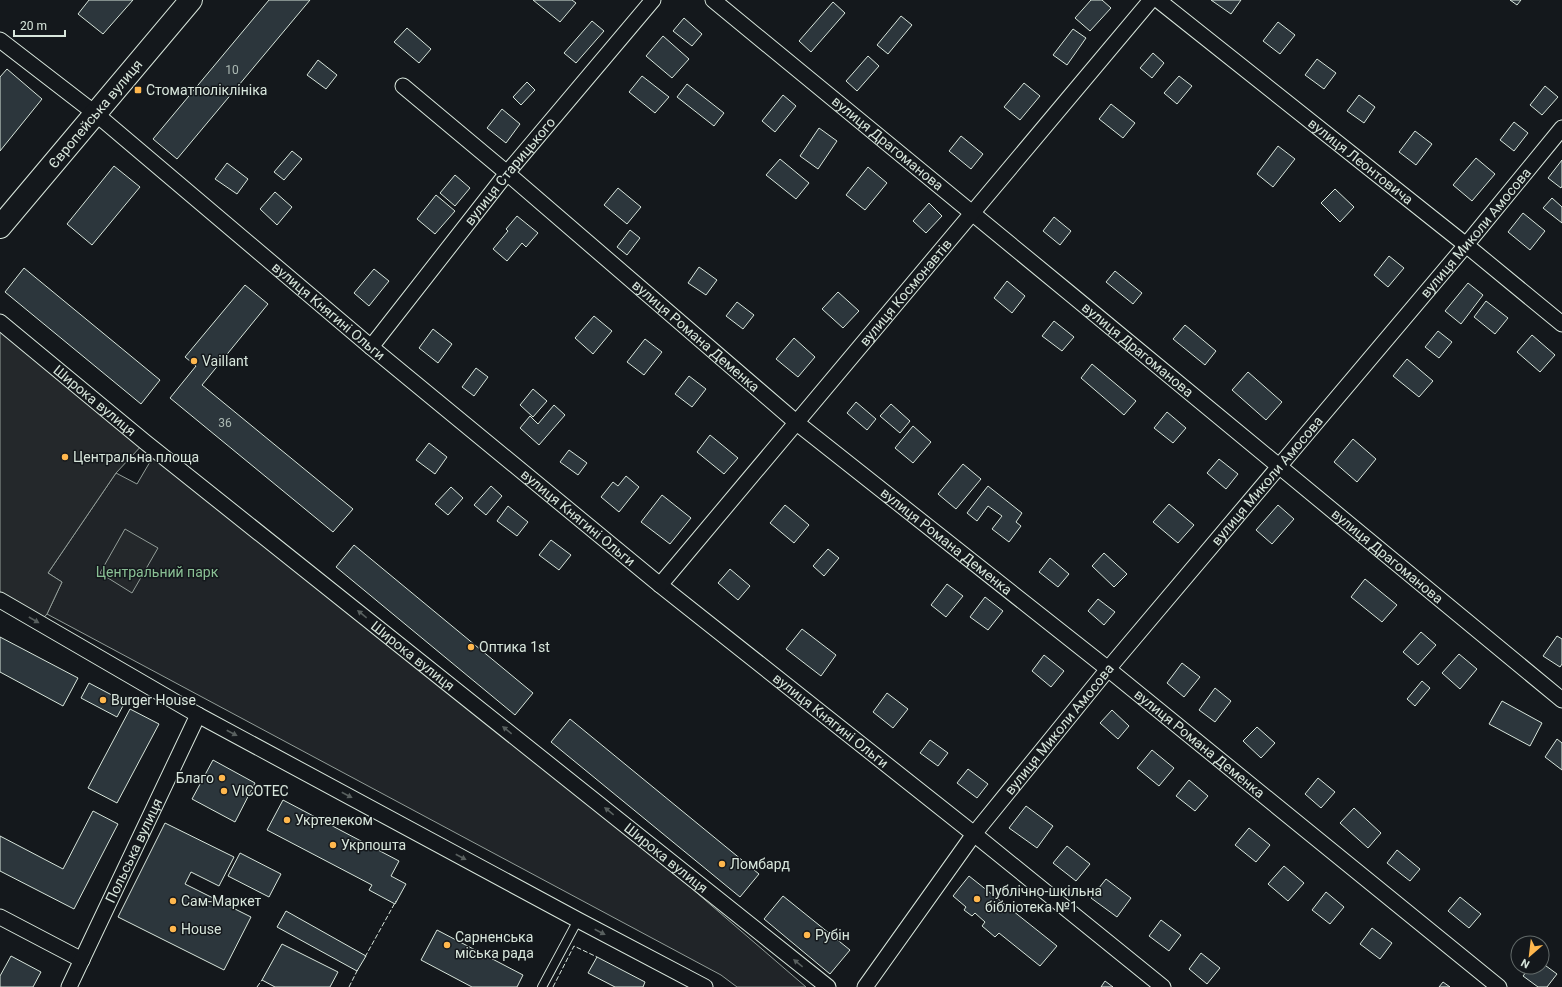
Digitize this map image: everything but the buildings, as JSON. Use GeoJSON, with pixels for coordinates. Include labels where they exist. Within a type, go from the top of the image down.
{"type":"FeatureCollection","features":[{"type":"Feature","properties":{"kind":"main road","name":"Європейська вулиця"},"geometry":{"type":"LineString","coordinates":[[0,227],[191,0]]}},
{"type":"Feature","properties":{"kind":"street","name":"вулиця Старицького"},"geometry":{"type":"LineString","coordinates":[[371,347],[507,173],[653,0]]}},
{"type":"Feature","properties":{"kind":"street","name":"вулиця Драгоманова"},"geometry":{"type":"LineString","coordinates":[[713,0],[973,212],[1562,700]]}},
{"type":"Feature","properties":{"kind":"street","name":"вулиця Космонавтів"},"geometry":{"type":"LineString","coordinates":[[660,585],[1151,0]]}},
{"type":"Feature","properties":{"kind":"street","name":"вулиця Леонтовича"},"geometry":{"type":"LineString","coordinates":[[1158,0],[1466,245],[1562,324]]}},
{"type":"Feature","properties":{"kind":"street","name":"вулиця Княгині Ольги"},"geometry":{"type":"LineString","coordinates":[[0,40],[96,114],[371,347],[660,585],[1164,987]]}},
{"type":"Feature","properties":{"kind":"street","name":"вулиця Романа Деменка"},"geometry":{"type":"LineString","coordinates":[[402,86],[507,173],[797,423],[1108,669],[1499,987]]}},
{"type":"Feature","properties":{"kind":"street","name":"вулиця Миколи Амосова"},"geometry":{"type":"LineString","coordinates":[[865,987],[974,834],[1108,669],[1466,245],[1562,128]]}},
{"type":"Feature","properties":{"kind":"street","name":"Широка вулиця"},"geometry":{"type":"LineString","coordinates":[[0,322],[151,446],[828,987]]}},
{"type":"Feature","properties":{"kind":"street"},"geometry":{"type":"LineString","coordinates":[[0,600],[198,715],[705,987]]}},
{"type":"Feature","properties":{"kind":"street","name":"Польська вулиця"},"geometry":{"type":"LineString","coordinates":[[69,987],[198,715]]}},
{"type":"Feature","properties":{"kind":"street"},"geometry":{"type":"LineString","coordinates":[[0,917],[82,960]]}},
{"type":"Feature","properties":{"kind":"lane"},"geometry":{"type":"LineString","coordinates":[[542,987],[578,920]]}},
{"type":"Feature","properties":{"kind":"green space","name":"Центральний парк"},"geometry":{"type":"Polygon","coordinates":[[[154,455],[690,887],[806,987],[737,987],[721,975],[47,614],[62,582],[48,573],[116,473],[137,484],[154,455]]]}},
{"type":"Feature","properties":{"kind":"shaded area","name":"Центральна площа"},"geometry":{"type":"Polygon","coordinates":[[[0,322],[145,442],[116,473],[48,573],[62,582],[47,614],[39,623],[0,600],[0,322]]]}},
{"type":"Feature","properties":{"kind":"shaded area"},"geometry":{"type":"Polygon","coordinates":[[[125,529],[158,548],[132,593],[100,573],[125,529]]]}},
{"type":"Feature","properties":{"kind":"fence"},"geometry":{"type":"LineString","coordinates":[[365,957],[396,901]]}},
{"type":"Feature","properties":{"kind":"fence"},"geometry":{"type":"LineString","coordinates":[[553,987],[574,946],[597,957]]}},
{"type":"Feature","properties":{"kind":"fence"},"geometry":{"type":"LineString","coordinates":[[349,987],[358,969]]}},
{"type":"Feature","properties":{"kind":"fence"},"geometry":{"type":"LineString","coordinates":[[257,987],[262,980]]}},
{"type":"Feature","properties":{"kind":"place","name":"Стоматполіклініка"},"geometry":{"type":"Point","coordinates":[138,90]}},
{"type":"Feature","properties":{"kind":"place","name":"Vaillant"},"geometry":{"type":"Point","coordinates":[194,361]}},
{"type":"Feature","properties":{"kind":"place","name":"Центральна площа"},"geometry":{"type":"Point","coordinates":[65,457]}},
{"type":"Feature","properties":{"kind":"place","name":"Оптика 1st"},"geometry":{"type":"Point","coordinates":[471,647]}},
{"type":"Feature","properties":{"kind":"place","name":"Burger House"},"geometry":{"type":"Point","coordinates":[103,700]}},
{"type":"Feature","properties":{"kind":"place","name":"Благо"},"geometry":{"type":"Point","coordinates":[222,778]}},
{"type":"Feature","properties":{"kind":"place","name":"VICOTEC"},"geometry":{"type":"Point","coordinates":[224,791]}},
{"type":"Feature","properties":{"kind":"place","name":"Укртелеком"},"geometry":{"type":"Point","coordinates":[287,820]}},
{"type":"Feature","properties":{"kind":"place","name":"Укрпошта"},"geometry":{"type":"Point","coordinates":[333,845]}},
{"type":"Feature","properties":{"kind":"place","name":"Ломбард"},"geometry":{"type":"Point","coordinates":[722,864]}},
{"type":"Feature","properties":{"kind":"place","name":"Публічно-шкільна бібліотека №1"},"geometry":{"type":"Point","coordinates":[977,899]}},
{"type":"Feature","properties":{"kind":"place","name":"Сам-Маркет"},"geometry":{"type":"Point","coordinates":[173,901]}},
{"type":"Feature","properties":{"kind":"place","name":"House"},"geometry":{"type":"Point","coordinates":[173,929]}},
{"type":"Feature","properties":{"kind":"place","name":"Рубін"},"geometry":{"type":"Point","coordinates":[807,935]}},
{"type":"Feature","properties":{"kind":"place","name":"Сарненська міська рада"},"geometry":{"type":"Point","coordinates":[447,945]}}]}
